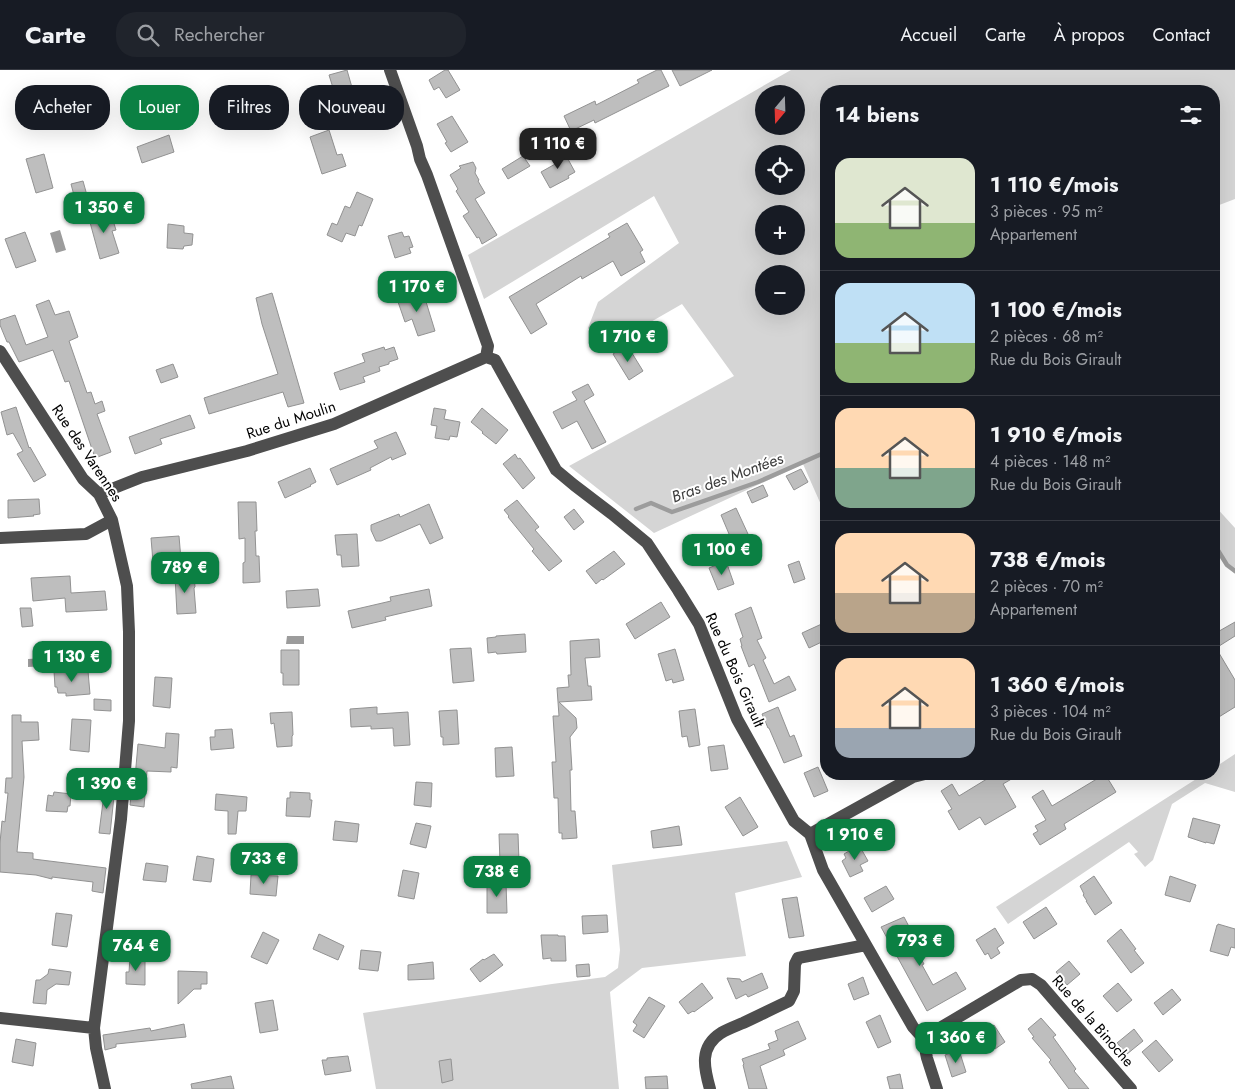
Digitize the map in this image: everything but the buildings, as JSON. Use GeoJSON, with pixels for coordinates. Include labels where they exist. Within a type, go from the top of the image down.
{"type":"FeatureCollection","features":[{"type":"Feature","properties":{"kind":"street"},"geometry":{"type":"LineString","coordinates":[[390,70],[420,159],[488,346],[486,357]]}},
{"type":"Feature","properties":{"kind":"street","name":"Rue des Varennes"},"geometry":{"type":"LineString","coordinates":[[0,351],[83,479],[99,494],[112,520],[127,586],[129,721],[121,819],[94,1028],[96,1048],[105,1089]]}},
{"type":"Feature","properties":{"kind":"street","name":"Rue du Moulin"},"geometry":{"type":"LineString","coordinates":[[99,494],[142,477],[248,451],[334,424],[486,357]]}},
{"type":"Feature","properties":{"kind":"street","name":"Rue du Bois Girault"},"geometry":{"type":"LineString","coordinates":[[486,357],[495,360],[556,470],[647,543],[699,624],[737,719],[794,821],[810,834],[823,870],[913,1027],[923,1038],[927,1058],[938,1089]]}},
{"type":"Feature","properties":{"kind":"street"},"geometry":{"type":"LineString","coordinates":[[0,538],[86,534],[112,520]]}},
{"type":"Feature","properties":{"kind":"street"},"geometry":{"type":"LineString","coordinates":[[810,834],[908,780]]}},
{"type":"Feature","properties":{"kind":"street"},"geometry":{"type":"LineString","coordinates":[[710,1089],[704,1064],[711,1042],[721,1033],[789,1001],[794,991],[795,964],[798,958],[866,945]]}},
{"type":"Feature","properties":{"kind":"street","name":"Rue de la Binoche"},"geometry":{"type":"LineString","coordinates":[[923,1038],[1021,980],[1032,979],[1041,985],[1131,1089]]}},
{"type":"Feature","properties":{"kind":"street"},"geometry":{"type":"LineString","coordinates":[[0,1018],[94,1028]]}},
{"type":"Feature","properties":{"kind":"shaded area"},"geometry":{"type":"Polygon","coordinates":[[[791,70],[1235,70],[1235,199],[1220,205],[1220,85],[820,85],[820,502],[803,464],[654,533],[569,466],[734,376],[682,304],[602,350],[588,328],[598,302],[679,243],[654,196],[484,299],[468,255],[755,91],[755,135],[805,135],[805,85],[765,85],[791,70]]]}},
{"type":"Feature","properties":{"kind":"shaded area"},"geometry":{"type":"Polygon","coordinates":[[[60,230],[66,250],[56,253],[50,233],[60,230]]]}},
{"type":"Feature","properties":{"kind":"shaded area"},"geometry":{"type":"Polygon","coordinates":[[[1220,512],[1235,528],[1235,574],[1220,556],[1220,512]]]}},
{"type":"Feature","properties":{"kind":"shaded area"},"geometry":{"type":"Polygon","coordinates":[[[287,636],[304,636],[304,644],[286,644],[287,636]]]}},
{"type":"Feature","properties":{"kind":"shaded area"},"geometry":{"type":"Polygon","coordinates":[[[44,658],[45,666],[28,667],[28,659],[44,658]]]}},
{"type":"Feature","properties":{"kind":"shaded area"},"geometry":{"type":"Polygon","coordinates":[[[1235,754],[1235,792],[1205,783],[1172,804],[1153,860],[1145,867],[1134,854],[1138,852],[1129,842],[1008,924],[996,907],[1195,780],[1220,780],[1220,764],[1235,754]]]}},
{"type":"Feature","properties":{"kind":"shaded area"},"geometry":{"type":"Polygon","coordinates":[[[787,841],[802,877],[735,893],[746,956],[642,968],[610,992],[619,1089],[376,1089],[363,1013],[605,977],[618,968],[620,950],[612,865],[787,841]]]}},
{"type":"Feature","properties":{"kind":"waterway","name":"Bras des Montées"},"geometry":{"type":"LineString","coordinates":[[636,509],[651,503],[672,512],[758,482],[820,455]]}},
{"type":"Feature","properties":{"kind":"waterway","name":"Bras des Montées"},"geometry":{"type":"LineString","coordinates":[[1220,554],[1227,565],[1235,571]]}}]}
